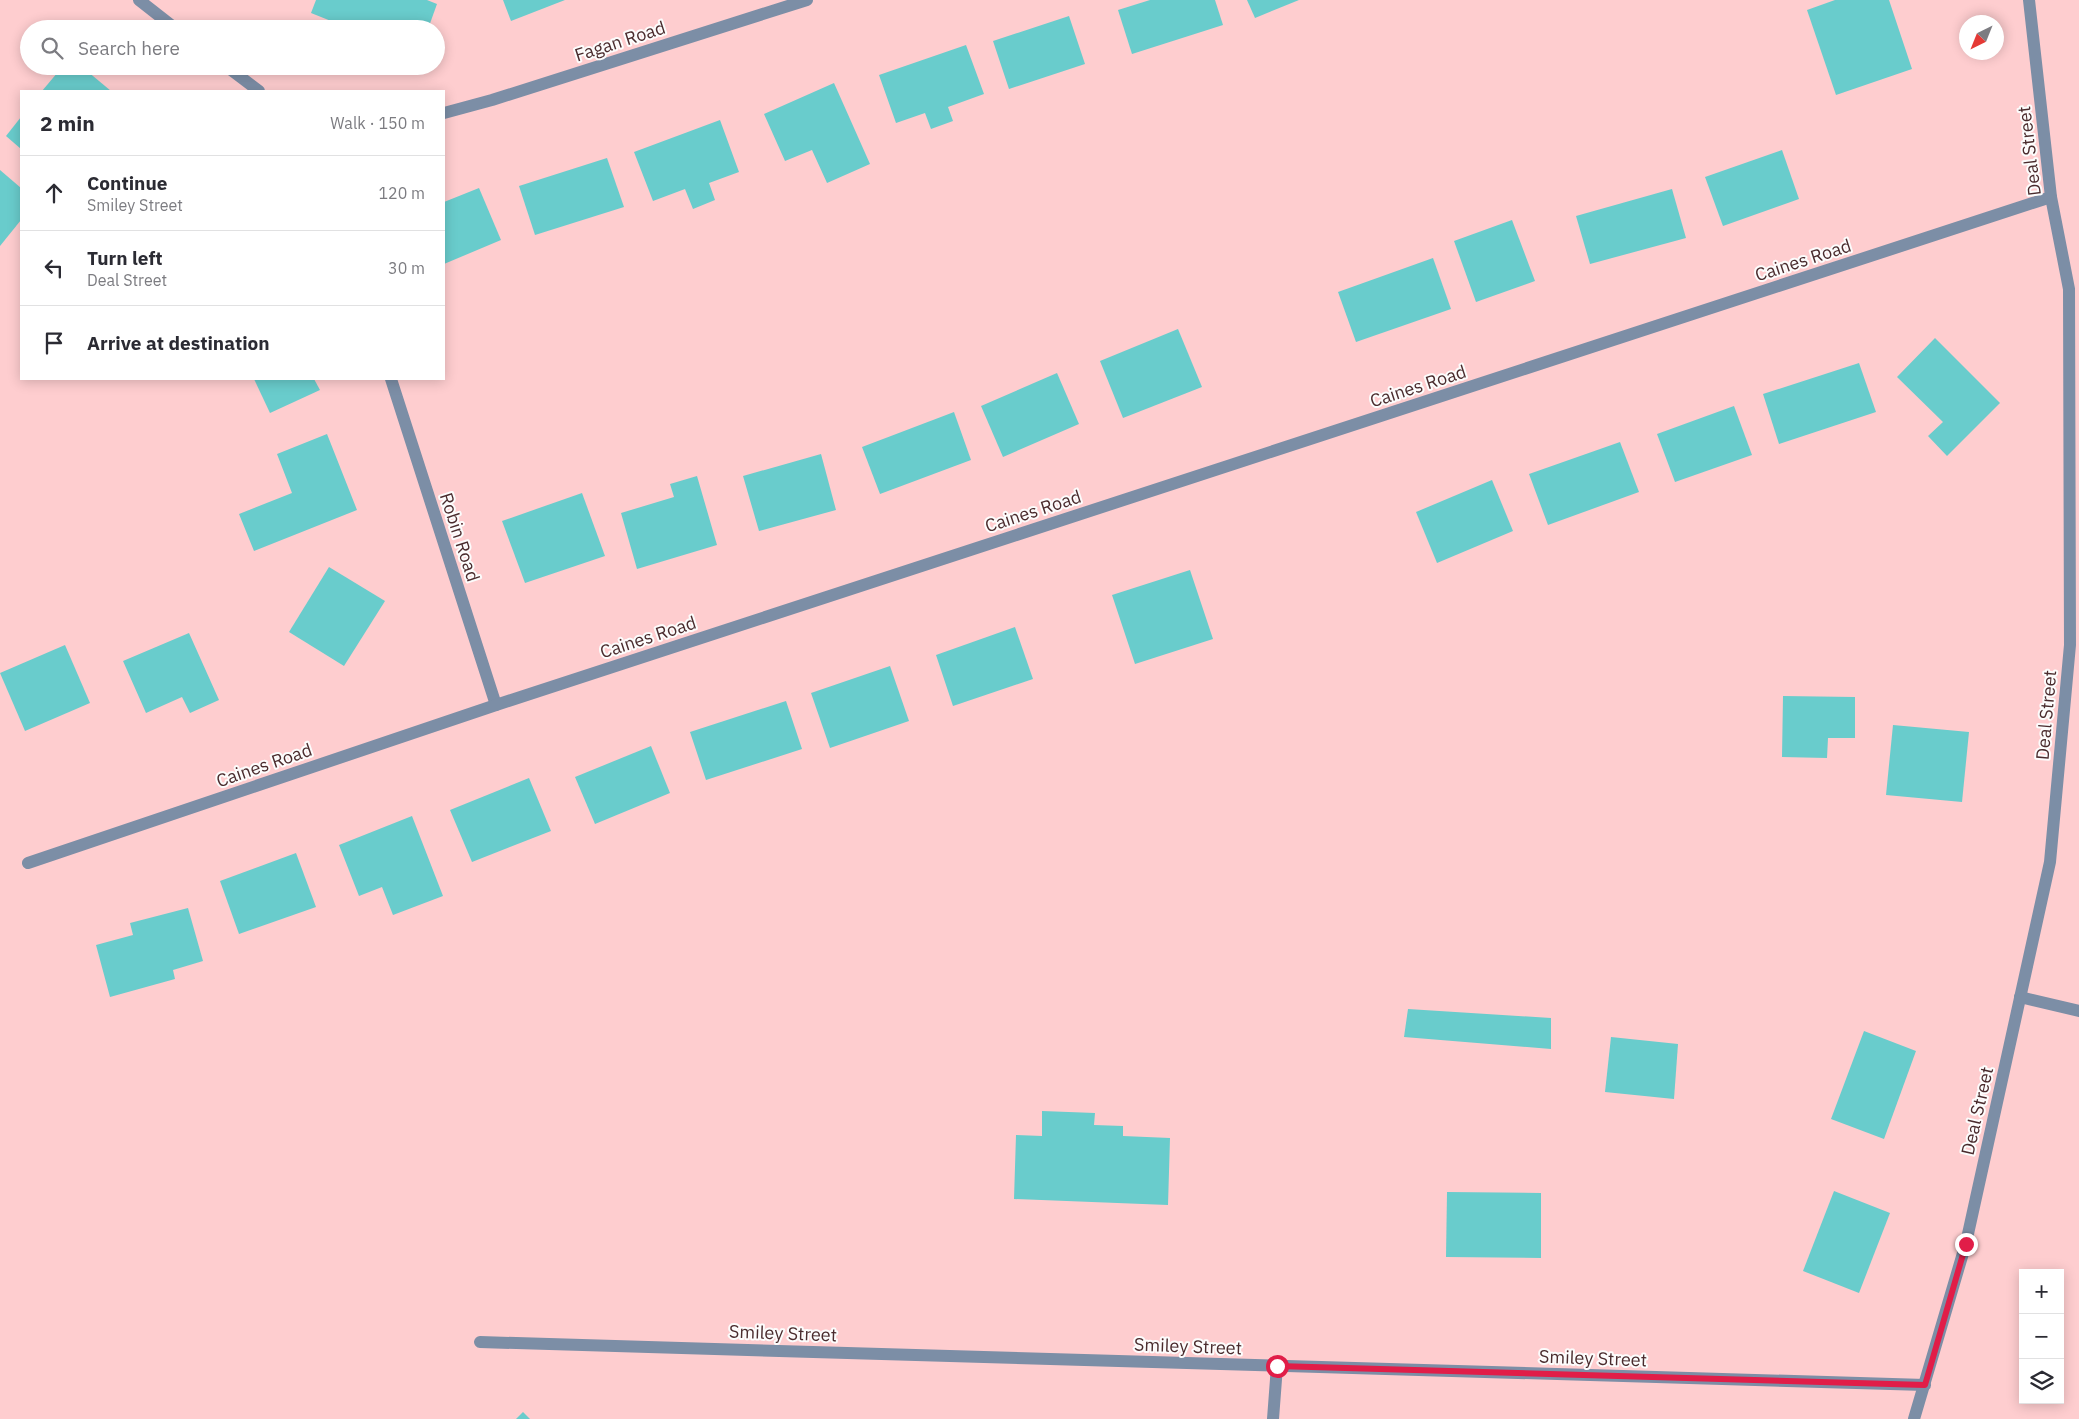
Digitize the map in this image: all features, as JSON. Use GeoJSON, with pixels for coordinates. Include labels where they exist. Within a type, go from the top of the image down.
{"type":"FeatureCollection","features":[{"type":"Feature","properties":{"kind":"street"},"geometry":{"type":"LineString","coordinates":[[139,0],[165,20]]}},
{"type":"Feature","properties":{"kind":"street","name":"Fagan Road"},"geometry":{"type":"LineString","coordinates":[[445,112],[501,97],[807,0]]}},
{"type":"Feature","properties":{"kind":"street","name":"Deal Street"},"geometry":{"type":"LineString","coordinates":[[1914,1419],[1966,1244],[2050,862],[2070,645],[2074,542],[2074,288],[2051,197],[2029,0]]}},
{"type":"Feature","properties":{"kind":"street"},"geometry":{"type":"LineString","coordinates":[[238,75],[258,90]]}},
{"type":"Feature","properties":{"kind":"street","name":"Caines Road"},"geometry":{"type":"LineString","coordinates":[[28,863],[496,706],[2051,197]]}},
{"type":"Feature","properties":{"kind":"street","name":"Robin Road"},"geometry":{"type":"LineString","coordinates":[[391,380],[496,706]]}},
{"type":"Feature","properties":{"kind":"street"},"geometry":{"type":"LineString","coordinates":[[2020,998],[2079,1011]]}},
{"type":"Feature","properties":{"kind":"street","name":"Smiley Street"},"geometry":{"type":"LineString","coordinates":[[480,1342],[1925,1385]]}},
{"type":"Feature","properties":{"kind":"street"},"geometry":{"type":"LineString","coordinates":[[1273,1419],[1277,1366]]}},
{"type":"Feature","properties":{"kind":"building"},"geometry":{"type":"Polygon","coordinates":[[[316,0],[427,0],[437,4],[431,20],[328,20],[311,13],[316,0]]]}},
{"type":"Feature","properties":{"kind":"building"},"geometry":{"type":"Polygon","coordinates":[[[503,0],[565,0],[511,21],[503,0]]]}},
{"type":"Feature","properties":{"kind":"building"},"geometry":{"type":"Polygon","coordinates":[[[1150,0],[1215,0],[1223,25],[1132,54],[1118,10],[1150,0]]]}},
{"type":"Feature","properties":{"kind":"building"},"geometry":{"type":"Polygon","coordinates":[[[1247,0],[1299,0],[1255,18],[1247,0]]]}},
{"type":"Feature","properties":{"kind":"building"},"geometry":{"type":"Polygon","coordinates":[[[1835,0],[1889,0],[1912,69],[1836,95],[1807,10],[1835,0]]]}},
{"type":"Feature","properties":{"kind":"building"},"geometry":{"type":"Polygon","coordinates":[[[1069,16],[1085,64],[1009,89],[993,41],[1069,16]]]}},
{"type":"Feature","properties":{"kind":"building"},"geometry":{"type":"Polygon","coordinates":[[[966,45],[984,94],[948,107],[953,121],[931,129],[925,113],[896,123],[879,75],[966,45]]]}},
{"type":"Feature","properties":{"kind":"building"},"geometry":{"type":"Polygon","coordinates":[[[55,75],[92,75],[110,90],[43,90],[55,75]]]}},
{"type":"Feature","properties":{"kind":"building"},"geometry":{"type":"Polygon","coordinates":[[[834,83],[870,164],[827,183],[812,150],[785,161],[764,114],[834,83]]]}},
{"type":"Feature","properties":{"kind":"building"},"geometry":{"type":"Polygon","coordinates":[[[20,118],[20,148],[6,136],[20,118]]]}},
{"type":"Feature","properties":{"kind":"building"},"geometry":{"type":"Polygon","coordinates":[[[720,120],[739,172],[709,183],[715,200],[693,209],[685,189],[653,201],[634,152],[720,120]]]}},
{"type":"Feature","properties":{"kind":"building"},"geometry":{"type":"Polygon","coordinates":[[[1782,150],[1799,199],[1723,226],[1705,177],[1782,150]]]}},
{"type":"Feature","properties":{"kind":"building"},"geometry":{"type":"Polygon","coordinates":[[[607,158],[624,207],[535,235],[519,186],[607,158]]]}},
{"type":"Feature","properties":{"kind":"building"},"geometry":{"type":"Polygon","coordinates":[[[0,170],[20,187],[20,221],[0,246],[0,170]]]}},
{"type":"Feature","properties":{"kind":"building"},"geometry":{"type":"Polygon","coordinates":[[[479,188],[501,240],[445,264],[445,202],[479,188]]]}},
{"type":"Feature","properties":{"kind":"building"},"geometry":{"type":"Polygon","coordinates":[[[1672,189],[1686,238],[1590,264],[1576,216],[1672,189]]]}},
{"type":"Feature","properties":{"kind":"building"},"geometry":{"type":"Polygon","coordinates":[[[1512,220],[1535,281],[1476,302],[1454,241],[1512,220]]]}},
{"type":"Feature","properties":{"kind":"building"},"geometry":{"type":"Polygon","coordinates":[[[1433,258],[1451,309],[1356,342],[1338,292],[1433,258]]]}},
{"type":"Feature","properties":{"kind":"building"},"geometry":{"type":"Polygon","coordinates":[[[1178,329],[1202,387],[1123,418],[1100,361],[1178,329]]]}},
{"type":"Feature","properties":{"kind":"building"},"geometry":{"type":"Polygon","coordinates":[[[1935,338],[2000,403],[1947,456],[1928,436],[1943,422],[1897,377],[1935,338]]]}},
{"type":"Feature","properties":{"kind":"building"},"geometry":{"type":"Polygon","coordinates":[[[1859,363],[1876,412],[1779,444],[1763,394],[1859,363]]]}},
{"type":"Feature","properties":{"kind":"building"},"geometry":{"type":"Polygon","coordinates":[[[1057,373],[1079,424],[1003,457],[981,406],[1057,373]]]}},
{"type":"Feature","properties":{"kind":"building"},"geometry":{"type":"Polygon","coordinates":[[[254,380],[315,380],[320,390],[270,413],[254,380]]]}},
{"type":"Feature","properties":{"kind":"building"},"geometry":{"type":"Polygon","coordinates":[[[1734,406],[1752,455],[1675,482],[1657,434],[1734,406]]]}},
{"type":"Feature","properties":{"kind":"building"},"geometry":{"type":"Polygon","coordinates":[[[954,412],[971,460],[880,494],[862,447],[954,412]]]}},
{"type":"Feature","properties":{"kind":"building"},"geometry":{"type":"Polygon","coordinates":[[[327,434],[357,510],[254,551],[239,514],[292,493],[277,454],[327,434]]]}},
{"type":"Feature","properties":{"kind":"building"},"geometry":{"type":"Polygon","coordinates":[[[1620,442],[1639,492],[1548,525],[1529,474],[1620,442]]]}},
{"type":"Feature","properties":{"kind":"building"},"geometry":{"type":"Polygon","coordinates":[[[821,454],[836,510],[759,531],[743,476],[821,454]]]}},
{"type":"Feature","properties":{"kind":"building"},"geometry":{"type":"Polygon","coordinates":[[[697,476],[717,545],[637,569],[621,513],[674,497],[670,484],[697,476]]]}},
{"type":"Feature","properties":{"kind":"building"},"geometry":{"type":"Polygon","coordinates":[[[1492,480],[1513,531],[1437,563],[1416,512],[1492,480]]]}},
{"type":"Feature","properties":{"kind":"building"},"geometry":{"type":"Polygon","coordinates":[[[582,493],[605,556],[525,583],[502,521],[582,493]]]}},
{"type":"Feature","properties":{"kind":"building"},"geometry":{"type":"Polygon","coordinates":[[[329,567],[385,601],[344,666],[289,632],[329,567]]]}},
{"type":"Feature","properties":{"kind":"building"},"geometry":{"type":"Polygon","coordinates":[[[1190,570],[1213,639],[1135,664],[1112,595],[1190,570]]]}},
{"type":"Feature","properties":{"kind":"building"},"geometry":{"type":"Polygon","coordinates":[[[1015,627],[1033,679],[953,706],[936,655],[1015,627]]]}},
{"type":"Feature","properties":{"kind":"building"},"geometry":{"type":"Polygon","coordinates":[[[189,633],[219,700],[190,713],[182,697],[146,713],[123,661],[189,633]]]}},
{"type":"Feature","properties":{"kind":"building"},"geometry":{"type":"Polygon","coordinates":[[[65,645],[90,703],[25,731],[0,673],[65,645]]]}},
{"type":"Feature","properties":{"kind":"building"},"geometry":{"type":"Polygon","coordinates":[[[890,666],[909,721],[830,748],[811,693],[890,666]]]}},
{"type":"Feature","properties":{"kind":"building"},"geometry":{"type":"Polygon","coordinates":[[[1783,696],[1855,697],[1855,738],[1828,738],[1827,758],[1782,757],[1783,696]]]}},
{"type":"Feature","properties":{"kind":"building"},"geometry":{"type":"Polygon","coordinates":[[[786,701],[802,749],[706,780],[690,732],[786,701]]]}},
{"type":"Feature","properties":{"kind":"building"},"geometry":{"type":"Polygon","coordinates":[[[1893,725],[1969,732],[1962,802],[1886,795],[1893,725]]]}},
{"type":"Feature","properties":{"kind":"building"},"geometry":{"type":"Polygon","coordinates":[[[651,746],[670,793],[595,824],[575,777],[651,746]]]}},
{"type":"Feature","properties":{"kind":"building"},"geometry":{"type":"Polygon","coordinates":[[[529,778],[551,831],[472,862],[450,810],[529,778]]]}},
{"type":"Feature","properties":{"kind":"building"},"geometry":{"type":"Polygon","coordinates":[[[412,816],[443,896],[393,915],[382,887],[359,896],[339,845],[412,816]]]}},
{"type":"Feature","properties":{"kind":"building"},"geometry":{"type":"Polygon","coordinates":[[[296,853],[316,907],[239,934],[220,881],[296,853]]]}},
{"type":"Feature","properties":{"kind":"building"},"geometry":{"type":"Polygon","coordinates":[[[188,908],[203,961],[173,970],[175,979],[110,997],[96,945],[133,935],[130,923],[188,908]]]}},
{"type":"Feature","properties":{"kind":"building"},"geometry":{"type":"Polygon","coordinates":[[[1408,1009],[1551,1018],[1551,1049],[1404,1037],[1408,1009]]]}},
{"type":"Feature","properties":{"kind":"building"},"geometry":{"type":"Polygon","coordinates":[[[1864,1031],[1916,1051],[1884,1139],[1831,1119],[1864,1031]]]}},
{"type":"Feature","properties":{"kind":"building"},"geometry":{"type":"Polygon","coordinates":[[[1611,1037],[1678,1044],[1674,1099],[1605,1092],[1611,1037]]]}},
{"type":"Feature","properties":{"kind":"building"},"geometry":{"type":"Polygon","coordinates":[[[1042,1111],[1095,1113],[1094,1125],[1123,1126],[1123,1136],[1170,1138],[1168,1205],[1014,1199],[1016,1135],[1042,1136],[1042,1111]]]}},
{"type":"Feature","properties":{"kind":"building"},"geometry":{"type":"Polygon","coordinates":[[[1834,1191],[1890,1213],[1859,1293],[1803,1271],[1834,1191]]]}},
{"type":"Feature","properties":{"kind":"building"},"geometry":{"type":"Polygon","coordinates":[[[1447,1192],[1541,1193],[1541,1258],[1446,1257],[1447,1192]]]}},
{"type":"Feature","properties":{"kind":"building"},"geometry":{"type":"Polygon","coordinates":[[[523,1412],[530,1419],[516,1419],[523,1412]]]}},
{"type":"Feature","properties":{"kind":"route"},"geometry":{"type":"LineString","coordinates":[[1277,1366],[1925,1385],[1966,1244]]}}]}
